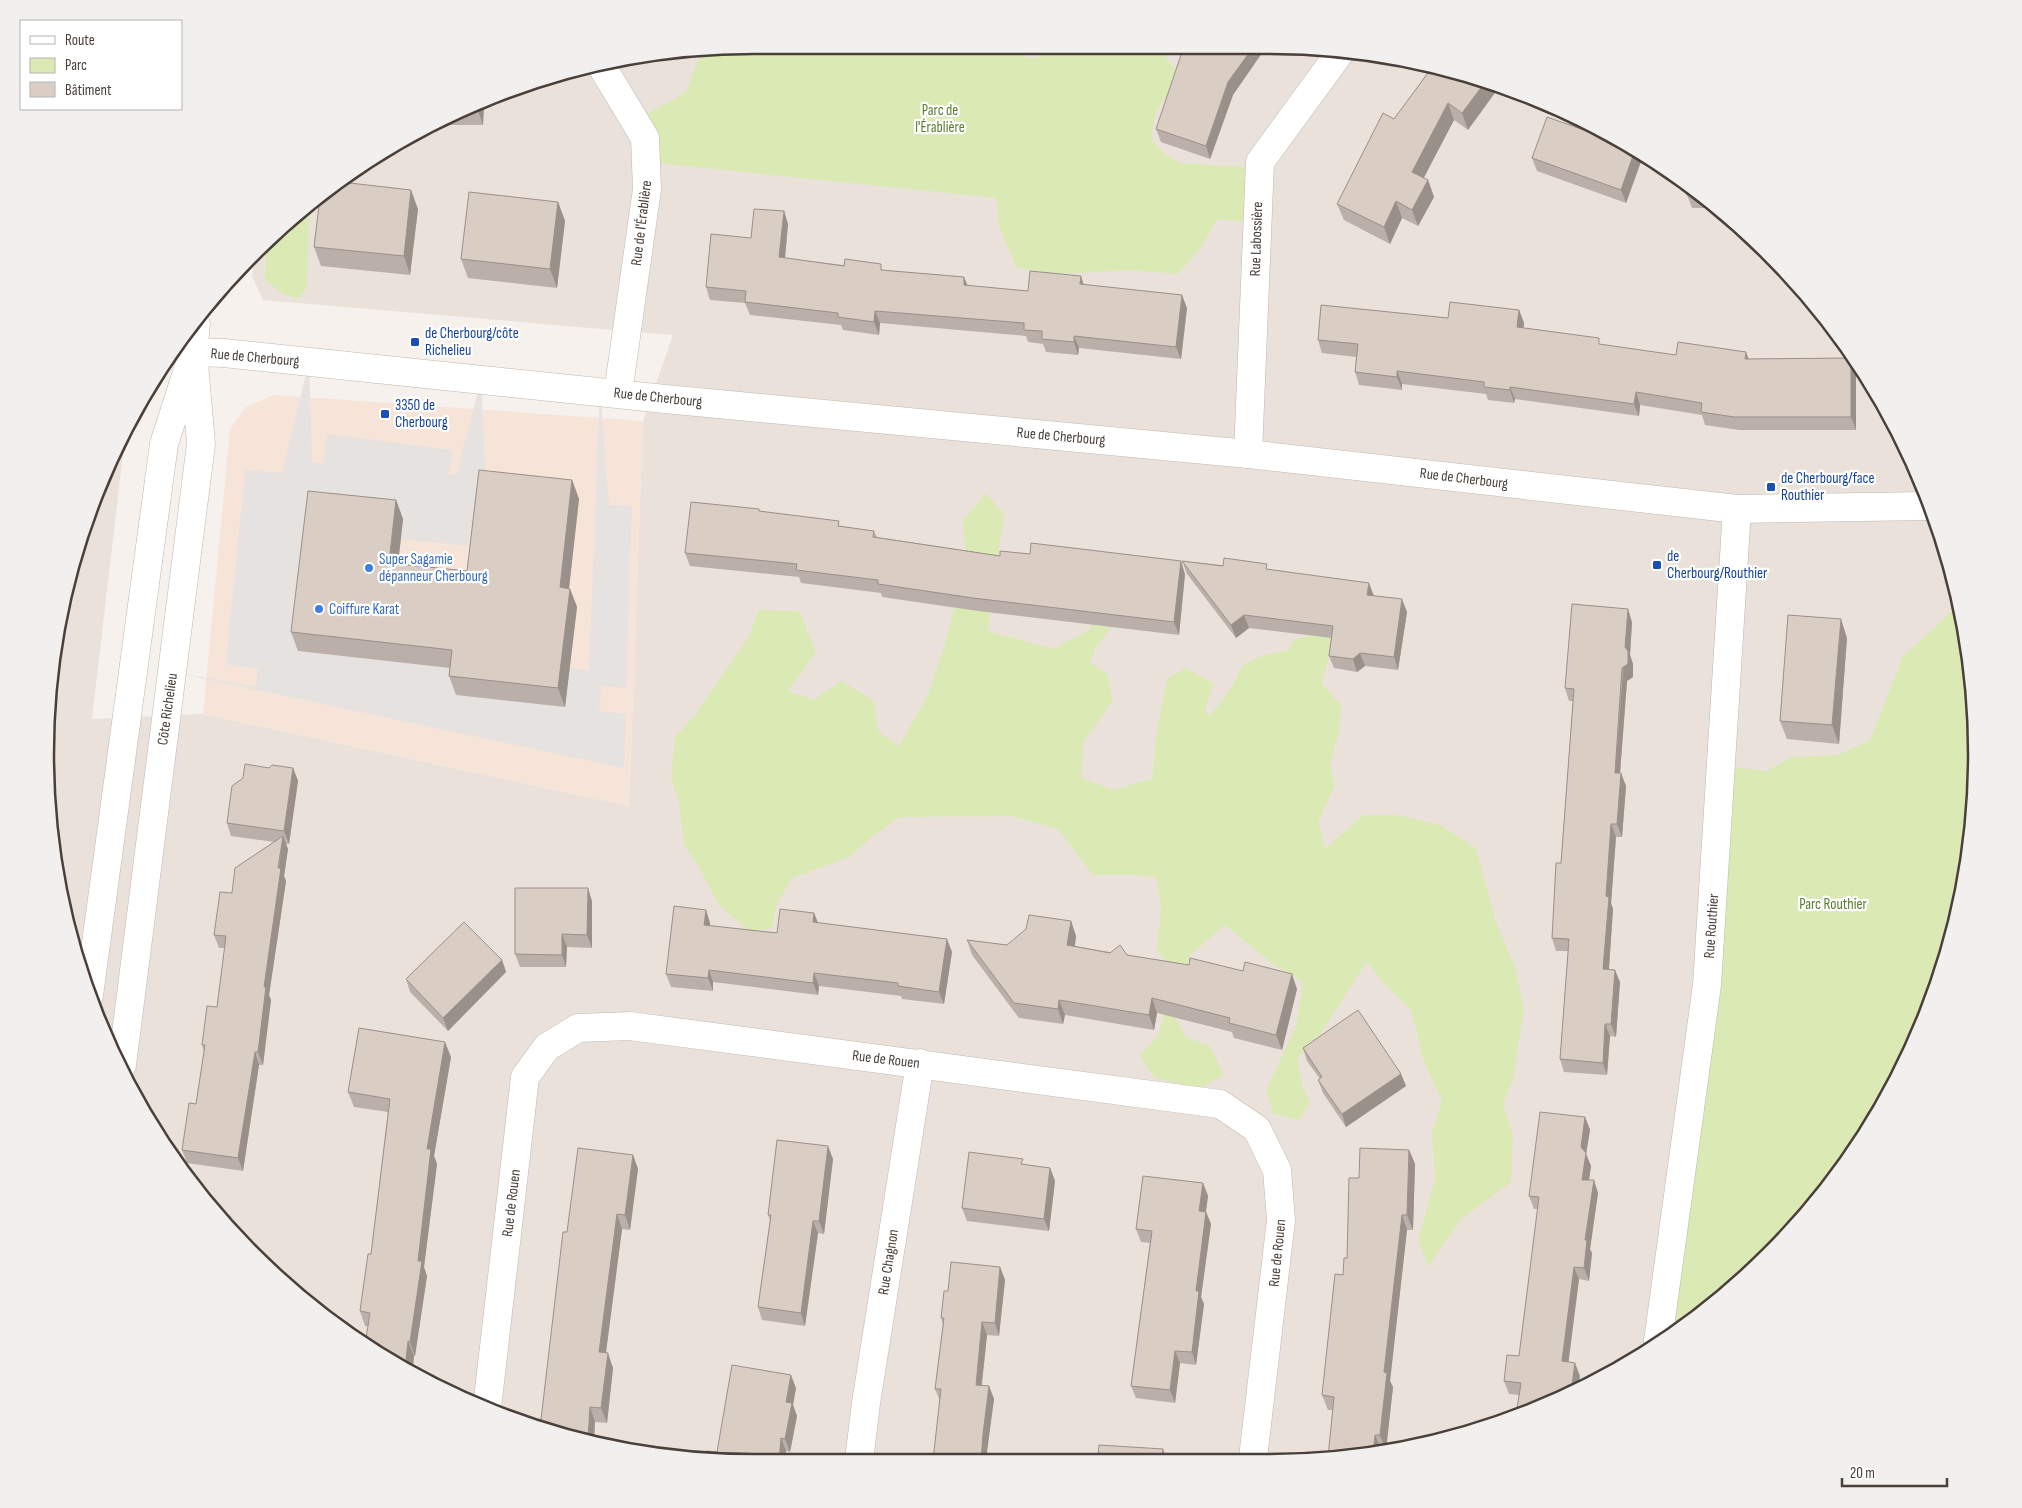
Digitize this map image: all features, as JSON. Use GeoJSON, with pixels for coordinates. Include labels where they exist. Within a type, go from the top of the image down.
{"type":"FeatureCollection","features":[{"type":"Feature","properties":{"kind":"street","name":"Rue Labossière"},"geometry":{"type":"LineString","coordinates":[[1248,454],[1260,162],[1336,57]]}},
{"type":"Feature","properties":{"kind":"street","name":"Rue de l'Érablière"},"geometry":{"type":"LineString","coordinates":[[604,70],[645,138],[647,189],[618,393]]}},
{"type":"Feature","properties":{"kind":"street","name":"Côte Richelieu"},"geometry":{"type":"LineString","coordinates":[[123,1057],[201,444],[193,352],[195,332]]}},
{"type":"Feature","properties":{"kind":"street","name":"Rue de Cherbourg"},"geometry":{"type":"LineString","coordinates":[[193,352],[232,354],[666,399],[1248,454],[1737,509],[1922,506]]}},
{"type":"Feature","properties":{"kind":"street","name":"Côte Richelieu"},"geometry":{"type":"LineString","coordinates":[[91,979],[164,444],[193,352]]}},
{"type":"Feature","properties":{"kind":"street","name":"Rue Routhier"},"geometry":{"type":"LineString","coordinates":[[1659,1335],[1707,985],[1737,509]]}},
{"type":"Feature","properties":{"kind":"street","name":"Rue de Rouen"},"geometry":{"type":"LineString","coordinates":[[488,1402],[525,1077],[547,1047],[578,1028],[630,1026],[1220,1104],[1257,1129],[1277,1170],[1282,1220],[1253,1454]]}},
{"type":"Feature","properties":{"kind":"street","name":"Rue Chagnon"},"geometry":{"type":"LineString","coordinates":[[860,1454],[866,1403],[920,1063]]}},
{"type":"Feature","properties":{"kind":"shaded area"},"geometry":{"type":"Polygon","coordinates":[[[754,54],[1314,55],[1405,67],[1449,78],[1493,91],[1536,107],[1578,126],[1657,172],[1694,198],[1763,259],[1794,292],[1824,328],[1874,404],[1896,444],[1915,486],[1931,529],[1955,617],[1962,663],[1967,708],[1967,800],[1955,891],[1944,935],[1931,979],[1915,1022],[1896,1064],[1850,1143],[1824,1180],[1763,1249],[1694,1310],[1657,1336],[1578,1382],[1536,1401],[1493,1417],[1405,1441],[1314,1453],[1268,1454],[708,1453],[617,1441],[573,1430],[529,1417],[486,1401],[444,1382],[365,1336],[328,1310],[259,1249],[198,1180],[172,1143],[126,1064],[107,1022],[91,979],[67,891],[60,845],[55,800],[55,708],[67,617],[91,529],[123,450],[92,719],[203,714],[629,806],[643,421],[673,335],[263,300],[252,276],[253,265],[259,259],[328,198],[365,172],[444,126],[486,107],[529,91],[617,67],[663,60],[708,55],[754,54]]]}},
{"type":"Feature","properties":{"kind":"shaded area"},"geometry":{"type":"Polygon","coordinates":[[[309,362],[312,462],[323,464],[327,434],[452,450],[449,475],[456,475],[481,380],[486,488],[479,547],[401,539],[403,519],[298,651],[459,669],[570,668],[589,670],[600,391],[609,505],[632,506],[626,688],[602,686],[599,711],[626,714],[624,768],[173,672],[256,687],[258,669],[226,664],[245,470],[282,473],[309,362]]]}},
{"type":"Feature","properties":{"kind":"shaded area"},"geometry":{"type":"Polygon","coordinates":[[[275,395],[643,421],[629,806],[203,714],[230,429],[246,407],[275,395]]]}},
{"type":"Feature","properties":{"kind":"green space","name":"Parc de l'Érablière"},"geometry":{"type":"Polygon","coordinates":[[[1018,54],[1030,59],[1049,54],[1168,54],[1166,58],[1180,75],[1156,112],[1151,140],[1167,156],[1182,163],[1256,168],[1257,223],[1217,219],[1201,247],[1178,274],[1128,270],[1059,274],[1017,268],[999,227],[997,198],[646,162],[659,136],[645,115],[686,92],[700,56],[708,55],[1018,54]]]}},
{"type":"Feature","properties":{"kind":"green space"},"geometry":{"type":"Polygon","coordinates":[[[313,210],[309,215],[307,287],[298,299],[283,294],[265,280],[266,253],[313,210]]]}},
{"type":"Feature","properties":{"kind":"green space"},"geometry":{"type":"Polygon","coordinates":[[[986,493],[1004,514],[988,631],[1053,649],[1091,629],[1089,592],[1114,623],[1095,649],[1090,663],[1107,673],[1113,700],[1083,743],[1081,778],[1113,790],[1152,779],[1156,736],[1167,678],[1186,668],[1214,684],[1205,710],[1210,716],[1231,688],[1243,665],[1259,657],[1288,650],[1294,639],[1309,636],[1312,620],[1334,635],[1321,683],[1341,705],[1339,732],[1330,765],[1335,785],[1318,822],[1325,849],[1363,815],[1398,815],[1440,825],[1476,848],[1496,922],[1515,967],[1524,1010],[1513,1079],[1503,1104],[1513,1135],[1511,1182],[1461,1219],[1428,1267],[1418,1239],[1435,1180],[1432,1133],[1442,1101],[1423,1059],[1411,1010],[1384,984],[1367,961],[1316,1041],[1297,1058],[1303,1087],[1310,1103],[1299,1120],[1273,1114],[1266,1090],[1296,1026],[1303,982],[1273,964],[1225,925],[1189,956],[1176,1019],[1186,1037],[1210,1046],[1224,1075],[1199,1088],[1154,1078],[1140,1055],[1159,1034],[1173,972],[1157,949],[1161,909],[1157,878],[1138,875],[1093,875],[1058,829],[1011,816],[900,817],[873,836],[849,857],[792,878],[776,906],[773,928],[749,931],[719,905],[700,869],[684,845],[679,802],[671,779],[675,737],[695,715],[750,635],[758,610],[799,611],[816,652],[788,691],[814,700],[841,681],[873,700],[879,732],[899,746],[928,695],[944,648],[954,609],[965,547],[963,520],[986,493]]]}},
{"type":"Feature","properties":{"kind":"green space","name":"Parc Routhier"},"geometry":{"type":"Polygon","coordinates":[[[1953,608],[1967,708],[1967,800],[1955,891],[1931,979],[1915,1022],[1896,1064],[1874,1104],[1824,1180],[1763,1249],[1730,1280],[1694,1310],[1668,1328],[1734,767],[1767,771],[1791,757],[1838,755],[1870,740],[1903,656],[1945,618],[1953,608]]]}},
{"type":"Feature","properties":{"kind":"building"},"geometry":{"type":"Polygon","coordinates":[[[1181,54],[1248,54],[1228,82],[1206,146],[1156,129],[1181,54]]]}},
{"type":"Feature","properties":{"kind":"building"},"geometry":{"type":"Polygon","coordinates":[[[1428,73],[1481,87],[1462,113],[1448,103],[1412,172],[1428,180],[1412,210],[1396,201],[1384,227],[1337,204],[1383,113],[1394,119],[1428,73]]]}},
{"type":"Feature","properties":{"kind":"building"},"geometry":{"type":"Polygon","coordinates":[[[1547,117],[1584,129],[1633,157],[1621,190],[1532,158],[1547,117]]]}},
{"type":"Feature","properties":{"kind":"building"},"geometry":{"type":"Polygon","coordinates":[[[349,183],[411,190],[404,256],[314,247],[319,206],[349,183]]]}},
{"type":"Feature","properties":{"kind":"building"},"geometry":{"type":"Polygon","coordinates":[[[469,192],[558,202],[550,269],[461,259],[469,192]]]}},
{"type":"Feature","properties":{"kind":"building"},"geometry":{"type":"Polygon","coordinates":[[[754,209],[784,211],[779,257],[844,266],[845,259],[881,264],[881,270],[964,277],[964,285],[1028,291],[1030,271],[1081,276],[1080,284],[1182,295],[1176,347],[1074,336],[1074,342],[1042,339],[1042,331],[1024,330],[1024,323],[875,311],[874,322],[838,317],[838,313],[745,302],[746,291],[706,287],[711,234],[751,238],[754,209]]]}},
{"type":"Feature","properties":{"kind":"building"},"geometry":{"type":"Polygon","coordinates":[[[1450,302],[1519,310],[1517,327],[1599,338],[1599,344],[1676,355],[1678,342],[1746,352],[1745,359],[1845,358],[1851,367],[1851,417],[1734,417],[1701,412],[1702,403],[1636,392],[1634,404],[1510,387],[1510,390],[1484,387],[1484,382],[1397,371],[1397,377],[1355,372],[1358,344],[1318,340],[1321,305],[1448,318],[1450,302]]]}},
{"type":"Feature","properties":{"kind":"building"},"geometry":{"type":"Polygon","coordinates":[[[479,470],[572,480],[560,587],[570,589],[558,688],[449,676],[452,650],[291,632],[308,491],[396,500],[389,563],[467,571],[479,470]]]}},
{"type":"Feature","properties":{"kind":"building"},"geometry":{"type":"Polygon","coordinates":[[[691,502],[759,509],[759,511],[839,521],[838,526],[874,531],[873,537],[1000,556],[1000,551],[1030,554],[1031,543],[1181,561],[1174,622],[973,598],[878,584],[878,580],[796,570],[797,564],[685,553],[691,502]]]}},
{"type":"Feature","properties":{"kind":"building"},"geometry":{"type":"Polygon","coordinates":[[[1224,558],[1267,564],[1266,569],[1369,583],[1367,595],[1402,599],[1394,657],[1360,653],[1353,659],[1329,656],[1333,626],[1244,615],[1231,625],[1182,561],[1223,566],[1224,558]]]}},
{"type":"Feature","properties":{"kind":"building"},"geometry":{"type":"Polygon","coordinates":[[[1572,604],[1628,609],[1625,647],[1628,651],[1628,664],[1622,668],[1615,773],[1621,773],[1617,824],[1611,824],[1606,896],[1609,897],[1603,969],[1615,970],[1611,1024],[1605,1024],[1603,1063],[1560,1059],[1569,939],[1552,938],[1556,863],[1561,863],[1574,689],[1565,688],[1572,604]]]}},
{"type":"Feature","properties":{"kind":"building"},"geometry":{"type":"Polygon","coordinates":[[[1788,615],[1841,619],[1832,725],[1780,721],[1788,615]]]}},
{"type":"Feature","properties":{"kind":"building"},"geometry":{"type":"Polygon","coordinates":[[[245,764],[269,768],[272,765],[293,768],[284,831],[227,823],[232,786],[243,778],[245,764]]]}},
{"type":"Feature","properties":{"kind":"building"},"geometry":{"type":"Polygon","coordinates":[[[283,836],[278,868],[281,868],[264,987],[266,987],[258,1052],[255,1052],[238,1158],[182,1150],[189,1103],[196,1104],[205,1045],[202,1045],[207,1006],[217,1007],[226,936],[214,935],[220,892],[232,893],[235,868],[283,836]]]}},
{"type":"Feature","properties":{"kind":"building"},"geometry":{"type":"Polygon","coordinates":[[[515,888],[588,888],[587,935],[562,934],[562,955],[515,954],[515,888]]]}},
{"type":"Feature","properties":{"kind":"building"},"geometry":{"type":"Polygon","coordinates":[[[674,906],[706,910],[704,925],[777,933],[780,909],[814,913],[813,922],[947,939],[939,992],[898,986],[898,983],[814,973],[813,983],[709,970],[708,978],[666,974],[674,906]]]}},
{"type":"Feature","properties":{"kind":"building"},"geometry":{"type":"Polygon","coordinates":[[[1029,915],[1071,921],[1067,945],[1110,953],[1120,945],[1127,955],[1189,965],[1190,958],[1243,971],[1245,962],[1292,974],[1276,1035],[1229,1023],[1230,1018],[1152,998],[1149,1015],[1059,1000],[1058,1009],[1014,1003],[967,940],[1007,945],[1026,929],[1029,915]]]}},
{"type":"Feature","properties":{"kind":"building"},"geometry":{"type":"Polygon","coordinates":[[[464,922],[502,960],[443,1018],[406,979],[464,922]]]}},
{"type":"Feature","properties":{"kind":"building"},"geometry":{"type":"Polygon","coordinates":[[[1358,1010],[1401,1074],[1342,1114],[1318,1080],[1322,1077],[1303,1048],[1358,1010]]]}},
{"type":"Feature","properties":{"kind":"building"},"geometry":{"type":"Polygon","coordinates":[[[359,1028],[445,1042],[427,1149],[431,1149],[418,1261],[422,1261],[406,1361],[366,1337],[370,1313],[360,1311],[368,1254],[371,1254],[390,1099],[348,1092],[359,1028]]]}},
{"type":"Feature","properties":{"kind":"building"},"geometry":{"type":"Polygon","coordinates":[[[1540,1112],[1585,1117],[1581,1147],[1586,1153],[1582,1180],[1594,1180],[1585,1240],[1587,1240],[1584,1268],[1574,1267],[1562,1361],[1575,1363],[1572,1385],[1517,1408],[1521,1383],[1504,1381],[1507,1355],[1519,1356],[1539,1197],[1529,1196],[1540,1112]]]}},
{"type":"Feature","properties":{"kind":"building"},"geometry":{"type":"Polygon","coordinates":[[[777,1140],[828,1146],[819,1221],[813,1221],[801,1313],[758,1307],[771,1215],[768,1215],[777,1140]]]}},
{"type":"Feature","properties":{"kind":"building"},"geometry":{"type":"Polygon","coordinates":[[[578,1148],[633,1155],[625,1215],[617,1214],[599,1352],[608,1353],[601,1408],[590,1407],[588,1434],[541,1421],[563,1232],[567,1232],[578,1148]]]}},
{"type":"Feature","properties":{"kind":"building"},"geometry":{"type":"Polygon","coordinates":[[[1360,1148],[1409,1150],[1407,1215],[1402,1215],[1384,1372],[1387,1373],[1380,1435],[1375,1435],[1374,1446],[1329,1451],[1334,1397],[1322,1395],[1335,1274],[1343,1275],[1344,1258],[1347,1258],[1349,1178],[1359,1178],[1360,1148]]]}},
{"type":"Feature","properties":{"kind":"building"},"geometry":{"type":"Polygon","coordinates":[[[969,1152],[1023,1159],[1021,1164],[1050,1168],[1044,1219],[962,1208],[969,1152]]]}},
{"type":"Feature","properties":{"kind":"building"},"geometry":{"type":"Polygon","coordinates":[[[1143,1176],[1203,1183],[1199,1211],[1206,1212],[1196,1291],[1199,1291],[1192,1352],[1175,1351],[1170,1390],[1131,1386],[1152,1231],[1136,1229],[1143,1176]]]}},
{"type":"Feature","properties":{"kind":"building"},"geometry":{"type":"Polygon","coordinates":[[[951,1262],[1000,1267],[995,1323],[982,1322],[976,1385],[989,1386],[981,1454],[934,1454],[941,1389],[935,1389],[944,1318],[941,1318],[944,1291],[948,1291],[951,1262]]]}},
{"type":"Feature","properties":{"kind":"building"},"geometry":{"type":"Polygon","coordinates":[[[732,1365],[791,1375],[786,1402],[792,1403],[785,1439],[781,1438],[780,1454],[706,1453],[706,1451],[717,1452],[732,1365]]]}},
{"type":"Feature","properties":{"kind":"building"},"geometry":{"type":"Polygon","coordinates":[[[1099,1445],[1163,1449],[1162,1454],[1098,1454],[1099,1445]]]}},
{"type":"Feature","properties":{"kind":"place","name":"de Cherbourg/côte Richelieu"},"geometry":{"type":"Point","coordinates":[415,342]}},
{"type":"Feature","properties":{"kind":"place","name":"3350 de Cherbourg"},"geometry":{"type":"Point","coordinates":[385,414]}},
{"type":"Feature","properties":{"kind":"place","name":"de Cherbourg/face Routhier"},"geometry":{"type":"Point","coordinates":[1771,487]}},
{"type":"Feature","properties":{"kind":"place","name":"de Cherbourg/Routhier"},"geometry":{"type":"Point","coordinates":[1657,565]}},
{"type":"Feature","properties":{"kind":"place","name":"Super Sagamie dépanneur Cherbourg"},"geometry":{"type":"Point","coordinates":[369,568]}},
{"type":"Feature","properties":{"kind":"place","name":"Coiffure Karat"},"geometry":{"type":"Point","coordinates":[319,609]}}]}
